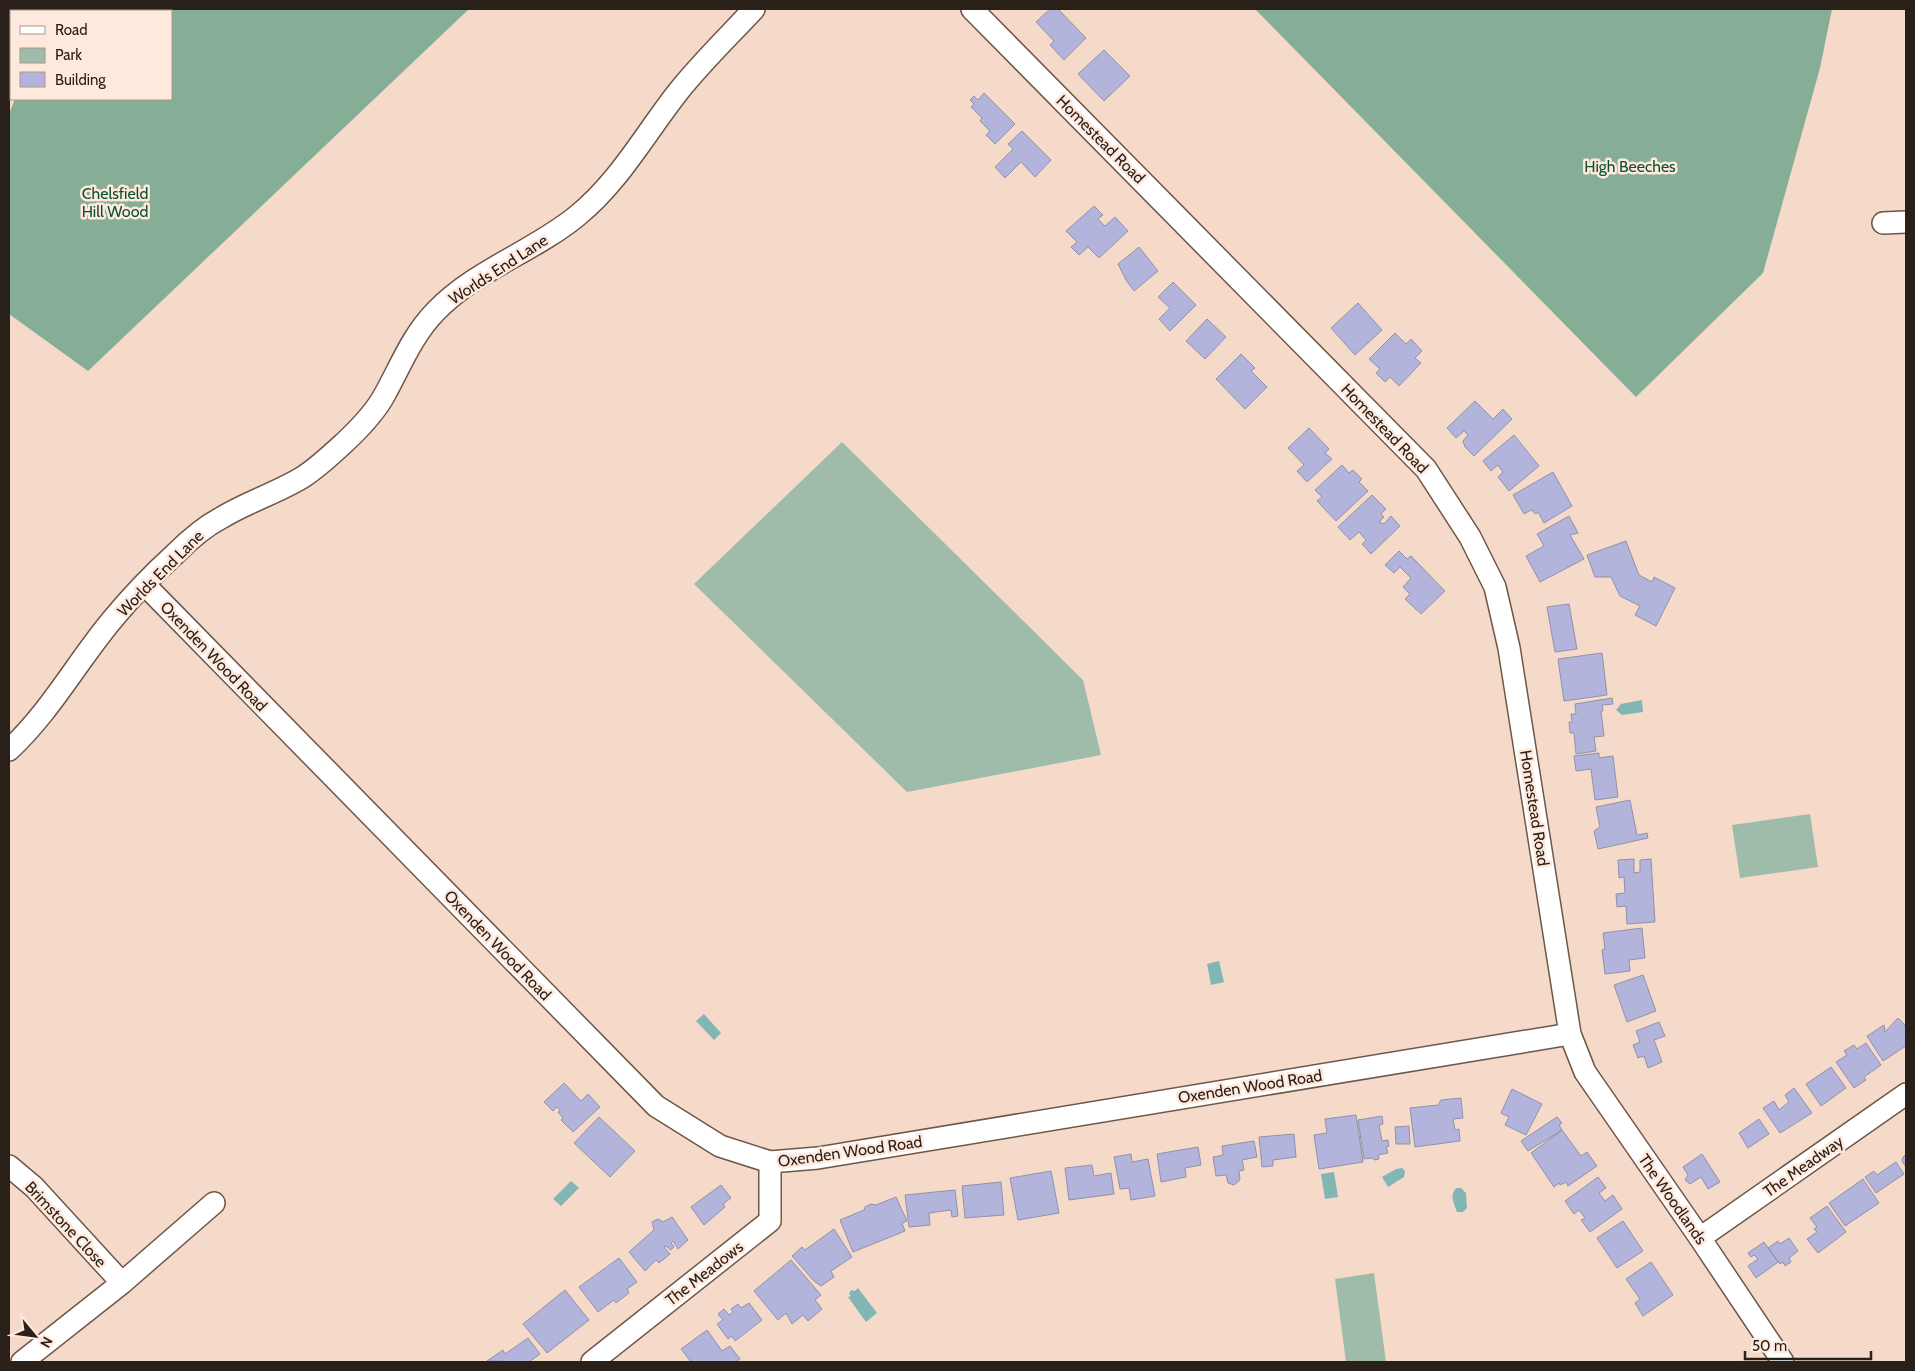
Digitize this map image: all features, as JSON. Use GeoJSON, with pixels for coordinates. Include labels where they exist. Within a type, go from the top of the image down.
{"type":"FeatureCollection","features":[{"type":"Feature","properties":{"kind":"street","name":"Worlds End Lane"},"geometry":{"type":"LineString","coordinates":[[9,750],[22,738],[47,707],[112,620],[174,554],[200,531],[222,517],[282,489],[306,475],[344,442],[373,413],[412,342],[437,310],[491,269],[561,228],[578,215],[606,188],[633,155],[679,91],[754,9]]}},
{"type":"Feature","properties":{"kind":"street","name":"Homestead Road"},"geometry":{"type":"LineString","coordinates":[[972,9],[1426,469],[1470,537],[1495,587],[1509,648],[1570,1034]]}},
{"type":"Feature","properties":{"kind":"street"},"geometry":{"type":"LineString","coordinates":[[1882,223],[1906,222]]}},
{"type":"Feature","properties":{"kind":"street","name":"Oxenden Wood Road"},"geometry":{"type":"LineString","coordinates":[[145,585],[656,1106],[720,1146],[770,1162],[818,1158],[1570,1034]]}},
{"type":"Feature","properties":{"kind":"street","name":"The Woodlands"},"geometry":{"type":"LineString","coordinates":[[1570,1034],[1585,1072],[1783,1362]]}},
{"type":"Feature","properties":{"kind":"street","name":"The Meadway"},"geometry":{"type":"LineString","coordinates":[[1700,1238],[1906,1094]]}},
{"type":"Feature","properties":{"kind":"street","name":"The Meadows"},"geometry":{"type":"LineString","coordinates":[[592,1362],[770,1221],[770,1162]]}},
{"type":"Feature","properties":{"kind":"street","name":"Brimstone Close"},"geometry":{"type":"LineString","coordinates":[[9,1166],[34,1187],[122,1283]]}},
{"type":"Feature","properties":{"kind":"street"},"geometry":{"type":"LineString","coordinates":[[22,1362],[122,1283],[214,1203]]}},
{"type":"Feature","properties":{"kind":"green space","name":"Chelsfield Hill Wood"},"geometry":{"type":"Polygon","coordinates":[[[9,9],[469,9],[88,371],[9,314],[9,114],[15,100],[172,100],[172,10],[10,10],[9,96],[9,9]]]}},
{"type":"Feature","properties":{"kind":"green space","name":"High Beeches"},"geometry":{"type":"Polygon","coordinates":[[[1255,9],[1832,9],[1820,68],[1763,273],[1636,397],[1255,9]]]}},
{"type":"Feature","properties":{"kind":"green space"},"geometry":{"type":"Polygon","coordinates":[[[842,442],[1083,680],[1101,755],[907,792],[694,584],[842,442]]]}},
{"type":"Feature","properties":{"kind":"green space"},"geometry":{"type":"Polygon","coordinates":[[[1810,814],[1818,867],[1740,878],[1732,825],[1810,814]]]}},
{"type":"Feature","properties":{"kind":"green space"},"geometry":{"type":"Polygon","coordinates":[[[1374,1273],[1386,1362],[1346,1362],[1335,1279],[1374,1273]]]}},
{"type":"Feature","properties":{"kind":"water"},"geometry":{"type":"Polygon","coordinates":[[[1642,700],[1643,712],[1622,715],[1616,710],[1621,704],[1642,700]]]}},
{"type":"Feature","properties":{"kind":"water"},"geometry":{"type":"Polygon","coordinates":[[[1219,961],[1224,982],[1211,985],[1207,964],[1219,961]]]}},
{"type":"Feature","properties":{"kind":"water"},"geometry":{"type":"Polygon","coordinates":[[[704,1014],[721,1033],[714,1040],[696,1021],[704,1014]]]}},
{"type":"Feature","properties":{"kind":"water"},"geometry":{"type":"Polygon","coordinates":[[[1402,1168],[1405,1171],[1404,1177],[1388,1187],[1382,1177],[1396,1169],[1402,1168]]]}},
{"type":"Feature","properties":{"kind":"water"},"geometry":{"type":"Polygon","coordinates":[[[1334,1172],[1338,1197],[1325,1199],[1321,1174],[1334,1172]]]}},
{"type":"Feature","properties":{"kind":"water"},"geometry":{"type":"Polygon","coordinates":[[[571,1181],[579,1188],[561,1206],[553,1199],[571,1181]]]}},
{"type":"Feature","properties":{"kind":"water"},"geometry":{"type":"Polygon","coordinates":[[[1456,1188],[1461,1188],[1466,1193],[1467,1208],[1463,1212],[1457,1212],[1452,1197],[1456,1188]]]}},
{"type":"Feature","properties":{"kind":"water"},"geometry":{"type":"Polygon","coordinates":[[[858,1288],[877,1313],[866,1322],[848,1297],[851,1296],[849,1294],[851,1290],[855,1291],[858,1288]]]}},
{"type":"Feature","properties":{"kind":"building"},"geometry":{"type":"Polygon","coordinates":[[[1050,9],[1058,9],[1086,38],[1064,60],[1050,45],[1054,41],[1036,22],[1050,9]]]}},
{"type":"Feature","properties":{"kind":"building"},"geometry":{"type":"Polygon","coordinates":[[[1104,50],[1130,76],[1104,101],[1078,74],[1104,50]]]}},
{"type":"Feature","properties":{"kind":"building"},"geometry":{"type":"Polygon","coordinates":[[[984,93],[1015,124],[995,144],[986,135],[990,131],[980,121],[982,118],[971,107],[974,104],[970,100],[974,96],[978,100],[984,93]]]}},
{"type":"Feature","properties":{"kind":"building"},"geometry":{"type":"Polygon","coordinates":[[[1022,131],[1051,160],[1035,177],[1021,162],[1005,178],[995,167],[1013,149],[1008,144],[1022,131]]]}},
{"type":"Feature","properties":{"kind":"building"},"geometry":{"type":"Polygon","coordinates":[[[1094,206],[1103,215],[1098,219],[1105,226],[1115,217],[1128,231],[1099,258],[1088,247],[1079,255],[1071,247],[1077,242],[1066,231],[1094,206]]]}},
{"type":"Feature","properties":{"kind":"building"},"geometry":{"type":"Polygon","coordinates":[[[1139,247],[1158,271],[1134,291],[1118,264],[1139,247]]]}},
{"type":"Feature","properties":{"kind":"building"},"geometry":{"type":"Polygon","coordinates":[[[1173,282],[1196,305],[1170,331],[1159,319],[1170,308],[1158,297],[1173,282]]]}},
{"type":"Feature","properties":{"kind":"building"},"geometry":{"type":"Polygon","coordinates":[[[1358,303],[1382,330],[1355,355],[1331,328],[1358,303]]]}},
{"type":"Feature","properties":{"kind":"building"},"geometry":{"type":"Polygon","coordinates":[[[1207,319],[1226,337],[1205,359],[1186,341],[1207,319]]]}},
{"type":"Feature","properties":{"kind":"building"},"geometry":{"type":"Polygon","coordinates":[[[1395,333],[1406,344],[1411,339],[1422,351],[1415,358],[1421,363],[1399,386],[1390,377],[1385,382],[1376,373],[1380,369],[1369,359],[1395,333]]]}},
{"type":"Feature","properties":{"kind":"building"},"geometry":{"type":"Polygon","coordinates":[[[1241,354],[1255,368],[1251,371],[1267,387],[1245,409],[1216,379],[1241,354]]]}},
{"type":"Feature","properties":{"kind":"building"},"geometry":{"type":"Polygon","coordinates":[[[1475,401],[1493,419],[1503,409],[1512,419],[1474,456],[1465,447],[1463,441],[1468,435],[1464,431],[1456,438],[1447,428],[1475,401]]]}},
{"type":"Feature","properties":{"kind":"building"},"geometry":{"type":"Polygon","coordinates":[[[1309,428],[1329,449],[1325,453],[1332,459],[1307,482],[1297,471],[1304,465],[1288,448],[1309,428]]]}},
{"type":"Feature","properties":{"kind":"building"},"geometry":{"type":"Polygon","coordinates":[[[1514,435],[1539,466],[1509,491],[1498,477],[1503,472],[1498,465],[1491,471],[1483,461],[1514,435]]]}},
{"type":"Feature","properties":{"kind":"building"},"geometry":{"type":"Polygon","coordinates":[[[1342,465],[1349,473],[1353,470],[1362,479],[1359,482],[1368,491],[1336,521],[1317,501],[1322,497],[1315,490],[1342,465]]]}},
{"type":"Feature","properties":{"kind":"building"},"geometry":{"type":"Polygon","coordinates":[[[1553,472],[1572,506],[1544,523],[1538,512],[1536,514],[1531,510],[1524,514],[1513,495],[1553,472]]]}},
{"type":"Feature","properties":{"kind":"building"},"geometry":{"type":"Polygon","coordinates":[[[1372,495],[1386,509],[1381,514],[1384,517],[1379,522],[1384,524],[1391,516],[1400,526],[1371,554],[1362,544],[1366,540],[1359,532],[1350,540],[1338,527],[1372,495]]]}},
{"type":"Feature","properties":{"kind":"building"},"geometry":{"type":"Polygon","coordinates":[[[1569,516],[1578,533],[1570,535],[1584,559],[1540,582],[1526,556],[1544,546],[1537,534],[1569,516]]]}},
{"type":"Feature","properties":{"kind":"building"},"geometry":{"type":"Polygon","coordinates":[[[1626,541],[1639,575],[1652,582],[1654,577],[1675,588],[1656,626],[1635,615],[1640,606],[1620,596],[1611,577],[1595,577],[1587,555],[1626,541]]]}},
{"type":"Feature","properties":{"kind":"building"},"geometry":{"type":"Polygon","coordinates":[[[1399,551],[1407,559],[1411,556],[1445,591],[1421,614],[1405,599],[1410,594],[1403,587],[1411,578],[1400,567],[1394,573],[1385,565],[1399,551]]]}},
{"type":"Feature","properties":{"kind":"building"},"geometry":{"type":"Polygon","coordinates":[[[1569,604],[1577,649],[1555,652],[1547,607],[1569,604]]]}},
{"type":"Feature","properties":{"kind":"building"},"geometry":{"type":"Polygon","coordinates":[[[1602,653],[1607,695],[1564,701],[1558,659],[1602,653]]]}},
{"type":"Feature","properties":{"kind":"building"},"geometry":{"type":"Polygon","coordinates":[[[1612,698],[1613,704],[1602,705],[1604,736],[1594,737],[1596,751],[1576,754],[1574,733],[1570,733],[1569,722],[1572,722],[1571,714],[1576,714],[1575,704],[1612,698]]]}},
{"type":"Feature","properties":{"kind":"building"},"geometry":{"type":"Polygon","coordinates":[[[1599,753],[1599,758],[1613,756],[1618,797],[1595,800],[1591,769],[1576,771],[1574,756],[1599,753]]]}},
{"type":"Feature","properties":{"kind":"building"},"geometry":{"type":"Polygon","coordinates":[[[1630,800],[1637,835],[1647,833],[1648,838],[1598,849],[1594,831],[1600,827],[1596,807],[1630,800]]]}},
{"type":"Feature","properties":{"kind":"building"},"geometry":{"type":"Polygon","coordinates":[[[1634,859],[1634,873],[1640,872],[1640,860],[1651,859],[1655,922],[1627,924],[1626,906],[1617,907],[1616,894],[1625,893],[1624,877],[1619,878],[1618,860],[1634,859]]]}},
{"type":"Feature","properties":{"kind":"building"},"geometry":{"type":"Polygon","coordinates":[[[1642,928],[1645,958],[1629,960],[1630,971],[1605,974],[1602,950],[1605,949],[1603,933],[1642,928]]]}},
{"type":"Feature","properties":{"kind":"building"},"geometry":{"type":"Polygon","coordinates":[[[1643,975],[1656,1011],[1627,1022],[1614,985],[1643,975]]]}},
{"type":"Feature","properties":{"kind":"building"},"geometry":{"type":"Polygon","coordinates":[[[1898,1018],[1906,1026],[1906,1046],[1883,1061],[1867,1036],[1884,1025],[1885,1032],[1898,1018]]]}},
{"type":"Feature","properties":{"kind":"building"},"geometry":{"type":"Polygon","coordinates":[[[1659,1022],[1665,1036],[1654,1040],[1662,1062],[1648,1068],[1644,1056],[1638,1058],[1633,1045],[1640,1042],[1636,1031],[1659,1022]]]}},
{"type":"Feature","properties":{"kind":"building"},"geometry":{"type":"Polygon","coordinates":[[[1866,1043],[1881,1065],[1864,1077],[1866,1080],[1854,1088],[1836,1062],[1847,1055],[1844,1051],[1854,1045],[1857,1049],[1866,1043]]]}},
{"type":"Feature","properties":{"kind":"building"},"geometry":{"type":"Polygon","coordinates":[[[1831,1067],[1846,1088],[1821,1106],[1806,1084],[1831,1067]]]}},
{"type":"Feature","properties":{"kind":"building"},"geometry":{"type":"Polygon","coordinates":[[[564,1083],[581,1101],[588,1094],[600,1107],[573,1132],[561,1120],[563,1118],[558,1112],[560,1110],[557,1107],[553,1111],[544,1102],[564,1083]]]}},
{"type":"Feature","properties":{"kind":"building"},"geometry":{"type":"Polygon","coordinates":[[[1794,1088],[1812,1113],[1780,1133],[1763,1108],[1774,1101],[1779,1110],[1789,1102],[1785,1095],[1794,1088]]]}},
{"type":"Feature","properties":{"kind":"building"},"geometry":{"type":"Polygon","coordinates":[[[1512,1089],[1542,1104],[1526,1135],[1505,1125],[1509,1117],[1501,1113],[1512,1089]]]}},
{"type":"Feature","properties":{"kind":"building"},"geometry":{"type":"Polygon","coordinates":[[[1461,1098],[1463,1118],[1453,1119],[1455,1130],[1459,1129],[1460,1141],[1415,1147],[1410,1108],[1438,1105],[1441,1100],[1461,1098]]]}},
{"type":"Feature","properties":{"kind":"building"},"geometry":{"type":"Polygon","coordinates":[[[1356,1115],[1363,1162],[1319,1169],[1314,1135],[1327,1133],[1325,1119],[1356,1115]]]}},
{"type":"Feature","properties":{"kind":"building"},"geometry":{"type":"Polygon","coordinates":[[[1382,1116],[1383,1124],[1379,1125],[1382,1141],[1388,1140],[1389,1146],[1386,1147],[1388,1153],[1378,1155],[1379,1159],[1375,1160],[1372,1158],[1364,1159],[1358,1120],[1382,1116]]]}},
{"type":"Feature","properties":{"kind":"building"},"geometry":{"type":"Polygon","coordinates":[[[599,1117],[635,1151],[610,1177],[574,1143],[599,1117]]]}},
{"type":"Feature","properties":{"kind":"building"},"geometry":{"type":"Polygon","coordinates":[[[1557,1117],[1562,1123],[1559,1125],[1562,1130],[1528,1151],[1521,1141],[1557,1117]]]}},
{"type":"Feature","properties":{"kind":"building"},"geometry":{"type":"Polygon","coordinates":[[[1759,1119],[1769,1134],[1748,1148],[1739,1133],[1759,1119]]]}},
{"type":"Feature","properties":{"kind":"building"},"geometry":{"type":"Polygon","coordinates":[[[1409,1126],[1410,1144],[1396,1144],[1395,1127],[1409,1126]]]}},
{"type":"Feature","properties":{"kind":"building"},"geometry":{"type":"Polygon","coordinates":[[[1562,1130],[1581,1156],[1587,1152],[1597,1166],[1568,1186],[1566,1182],[1560,1185],[1559,1183],[1554,1187],[1531,1153],[1562,1130]]]}},
{"type":"Feature","properties":{"kind":"building"},"geometry":{"type":"Polygon","coordinates":[[[1294,1134],[1296,1157],[1273,1160],[1273,1166],[1262,1167],[1259,1137],[1294,1134]]]}},
{"type":"Feature","properties":{"kind":"building"},"geometry":{"type":"Polygon","coordinates":[[[1254,1141],[1257,1157],[1242,1160],[1244,1170],[1239,1171],[1240,1180],[1234,1185],[1228,1183],[1226,1175],[1216,1176],[1213,1157],[1223,1155],[1222,1146],[1254,1141]]]}},
{"type":"Feature","properties":{"kind":"building"},"geometry":{"type":"Polygon","coordinates":[[[1198,1147],[1201,1165],[1185,1168],[1186,1177],[1161,1182],[1157,1154],[1198,1147]]]}},
{"type":"Feature","properties":{"kind":"building"},"geometry":{"type":"Polygon","coordinates":[[[1131,1154],[1132,1162],[1148,1159],[1155,1196],[1131,1200],[1129,1188],[1120,1189],[1114,1157],[1131,1154]]]}},
{"type":"Feature","properties":{"kind":"building"},"geometry":{"type":"Polygon","coordinates":[[[1702,1154],[1720,1182],[1708,1189],[1701,1177],[1690,1184],[1685,1180],[1688,1175],[1683,1167],[1702,1154]]]}},
{"type":"Feature","properties":{"kind":"building"},"geometry":{"type":"Polygon","coordinates":[[[1906,1154],[1906,1167],[1902,1161],[1906,1154]]]}},
{"type":"Feature","properties":{"kind":"building"},"geometry":{"type":"Polygon","coordinates":[[[1896,1162],[1904,1174],[1876,1193],[1865,1177],[1874,1171],[1877,1175],[1896,1162]]]}},
{"type":"Feature","properties":{"kind":"building"},"geometry":{"type":"Polygon","coordinates":[[[1092,1165],[1094,1176],[1111,1173],[1114,1194],[1069,1200],[1065,1168],[1092,1165]]]}},
{"type":"Feature","properties":{"kind":"building"},"geometry":{"type":"Polygon","coordinates":[[[1051,1171],[1059,1213],[1018,1220],[1010,1178],[1051,1171]]]}},
{"type":"Feature","properties":{"kind":"building"},"geometry":{"type":"Polygon","coordinates":[[[1598,1177],[1606,1188],[1599,1193],[1605,1201],[1613,1195],[1622,1209],[1590,1232],[1581,1220],[1585,1218],[1579,1210],[1574,1214],[1565,1201],[1598,1177]]]}},
{"type":"Feature","properties":{"kind":"building"},"geometry":{"type":"Polygon","coordinates":[[[1863,1179],[1879,1203],[1845,1226],[1829,1203],[1863,1179]]]}},
{"type":"Feature","properties":{"kind":"building"},"geometry":{"type":"Polygon","coordinates":[[[1001,1182],[1004,1215],[965,1218],[962,1186],[1001,1182]]]}},
{"type":"Feature","properties":{"kind":"building"},"geometry":{"type":"Polygon","coordinates":[[[721,1185],[731,1198],[723,1204],[725,1207],[704,1225],[691,1207],[721,1185]]]}},
{"type":"Feature","properties":{"kind":"building"},"geometry":{"type":"Polygon","coordinates":[[[955,1190],[958,1216],[952,1217],[951,1210],[929,1213],[930,1225],[909,1227],[905,1195],[955,1190]]]}},
{"type":"Feature","properties":{"kind":"building"},"geometry":{"type":"Polygon","coordinates":[[[896,1197],[907,1221],[902,1223],[905,1231],[853,1252],[840,1220],[864,1210],[865,1207],[871,1204],[876,1205],[896,1197]]]}},
{"type":"Feature","properties":{"kind":"building"},"geometry":{"type":"Polygon","coordinates":[[[1827,1206],[1846,1232],[1818,1253],[1807,1239],[1817,1232],[1814,1229],[1817,1227],[1810,1218],[1827,1206]]]}},
{"type":"Feature","properties":{"kind":"building"},"geometry":{"type":"Polygon","coordinates":[[[672,1217],[688,1240],[678,1249],[673,1241],[671,1243],[674,1247],[671,1250],[666,1246],[664,1247],[670,1254],[659,1263],[656,1260],[645,1271],[629,1252],[654,1230],[652,1222],[658,1219],[663,1222],[672,1217]]]}},
{"type":"Feature","properties":{"kind":"building"},"geometry":{"type":"Polygon","coordinates":[[[1623,1221],[1643,1251],[1617,1268],[1597,1238],[1623,1221]]]}},
{"type":"Feature","properties":{"kind":"building"},"geometry":{"type":"Polygon","coordinates":[[[834,1229],[852,1257],[831,1271],[834,1277],[821,1286],[814,1281],[792,1256],[802,1247],[805,1250],[834,1229]]]}},
{"type":"Feature","properties":{"kind":"building"},"geometry":{"type":"Polygon","coordinates":[[[1789,1238],[1798,1251],[1789,1258],[1791,1262],[1785,1266],[1783,1262],[1780,1264],[1768,1248],[1778,1241],[1780,1244],[1789,1238]]]}},
{"type":"Feature","properties":{"kind":"building"},"geometry":{"type":"Polygon","coordinates":[[[1764,1242],[1778,1262],[1756,1278],[1748,1266],[1758,1259],[1754,1255],[1751,1257],[1748,1253],[1764,1242]]]}},
{"type":"Feature","properties":{"kind":"building"},"geometry":{"type":"Polygon","coordinates":[[[619,1258],[637,1282],[627,1289],[629,1293],[616,1303],[614,1300],[598,1312],[579,1287],[619,1258]]]}},
{"type":"Feature","properties":{"kind":"building"},"geometry":{"type":"Polygon","coordinates":[[[791,1260],[821,1295],[815,1300],[822,1309],[808,1321],[803,1315],[792,1324],[786,1313],[778,1320],[754,1291],[791,1260]]]}},
{"type":"Feature","properties":{"kind":"building"},"geometry":{"type":"Polygon","coordinates":[[[1651,1262],[1673,1295],[1643,1316],[1635,1303],[1640,1299],[1626,1279],[1651,1262]]]}},
{"type":"Feature","properties":{"kind":"building"},"geometry":{"type":"Polygon","coordinates":[[[565,1290],[589,1320],[547,1353],[523,1324],[565,1290]]]}},
{"type":"Feature","properties":{"kind":"building"},"geometry":{"type":"Polygon","coordinates":[[[749,1303],[762,1320],[735,1341],[732,1336],[728,1339],[717,1324],[723,1320],[718,1314],[724,1309],[729,1315],[733,1312],[731,1309],[738,1304],[741,1308],[749,1303]]]}},
{"type":"Feature","properties":{"kind":"building"},"geometry":{"type":"Polygon","coordinates":[[[707,1330],[722,1351],[730,1346],[740,1359],[736,1362],[691,1362],[681,1349],[707,1330]]]}},
{"type":"Feature","properties":{"kind":"building"},"geometry":{"type":"Polygon","coordinates":[[[528,1338],[540,1354],[529,1362],[487,1361],[503,1350],[505,1354],[528,1338]]]}}]}
